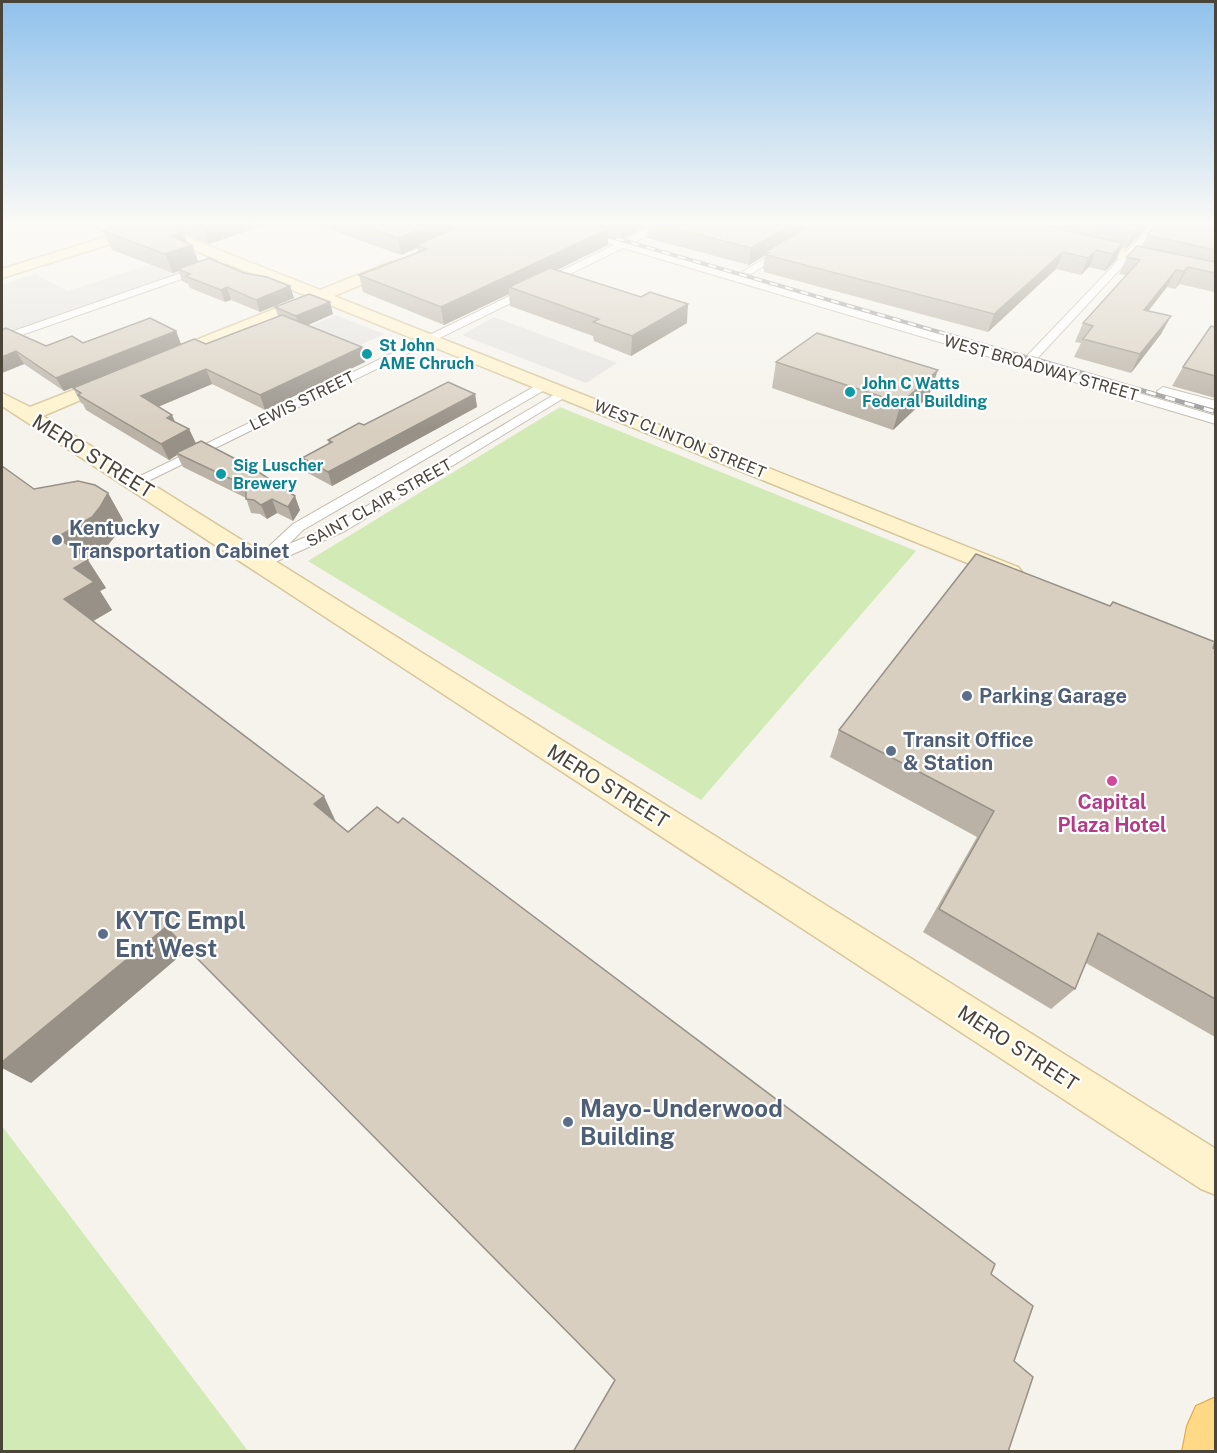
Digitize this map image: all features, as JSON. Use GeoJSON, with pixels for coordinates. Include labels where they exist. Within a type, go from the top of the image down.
{"type":"FeatureCollection","features":[{"type":"Feature","properties":{"kind":"highway"},"geometry":{"type":"LineString","coordinates":[[1211,1452],[1215,1426]]}},
{"type":"Feature","properties":{"kind":"main road","name":"WEST CLINTON STREET"},"geometry":{"type":"LineString","coordinates":[[313,293],[1029,580]]}},
{"type":"Feature","properties":{"kind":"main road"},"geometry":{"type":"LineString","coordinates":[[158,362],[329,293]]}},
{"type":"Feature","properties":{"kind":"main road"},"geometry":{"type":"LineString","coordinates":[[28,415],[126,375]]}},
{"type":"Feature","properties":{"kind":"main road","name":"MERO STREET"},"geometry":{"type":"LineString","coordinates":[[2,398],[1215,1174]]}},
{"type":"Feature","properties":{"kind":"street"},"geometry":{"type":"LineString","coordinates":[[2,339],[134,293]]}},
{"type":"Feature","properties":{"kind":"street","name":"LEWIS STREET"},"geometry":{"type":"LineString","coordinates":[[135,482],[523,293]]}},
{"type":"Feature","properties":{"kind":"street","name":"WEST BROADWAY STREET"},"geometry":{"type":"LineString","coordinates":[[789,293],[1215,420]]}},
{"type":"Feature","properties":{"kind":"street","name":"WEST BROADWAY STREET"},"geometry":{"type":"LineString","coordinates":[[820,293],[1080,367]]}},
{"type":"Feature","properties":{"kind":"street"},"geometry":{"type":"LineString","coordinates":[[1026,364],[1092,293]]}},
{"type":"Feature","properties":{"kind":"street"},"geometry":{"type":"LineString","coordinates":[[870,318],[880,310]]}},
{"type":"Feature","properties":{"kind":"street","name":"SAINT CLAIR STREET"},"geometry":{"type":"LineString","coordinates":[[260,562],[298,527],[544,385]]}},
{"type":"Feature","properties":{"kind":"street","name":"WEST BROADWAY STREET"},"geometry":{"type":"LineString","coordinates":[[1148,386],[1215,405]]}},
{"type":"Feature","properties":{"kind":"street","name":"SAINT CLAIR STREET"},"geometry":{"type":"LineString","coordinates":[[260,562],[340,528],[566,393]]}},
{"type":"Feature","properties":{"kind":"green space"},"geometry":{"type":"Polygon","coordinates":[[[560,407],[916,551],[701,800],[308,561],[560,407]]]}},
{"type":"Feature","properties":{"kind":"green space"},"geometry":{"type":"Polygon","coordinates":[[[2,1126],[248,1451],[2,1451],[2,1126]]]}},
{"type":"Feature","properties":{"kind":"shaded area"},"geometry":{"type":"Polygon","coordinates":[[[2,293],[124,293],[2,335],[2,293]]]}},
{"type":"Feature","properties":{"kind":"shaded area"},"geometry":{"type":"Polygon","coordinates":[[[336,315],[384,334],[343,353],[286,337],[336,315]]]}},
{"type":"Feature","properties":{"kind":"shaded area"},"geometry":{"type":"Polygon","coordinates":[[[494,317],[617,363],[586,383],[462,335],[494,317]]]}},
{"type":"Feature","properties":{"kind":"building"},"geometry":{"type":"Polygon","coordinates":[[[240,293],[273,293],[256,300],[240,293]]]}},
{"type":"Feature","properties":{"kind":"building"},"geometry":{"type":"Polygon","coordinates":[[[405,293],[471,293],[441,307],[405,293]]]}},
{"type":"Feature","properties":{"kind":"building"},"geometry":{"type":"Polygon","coordinates":[[[525,293],[628,293],[641,297],[653,293],[688,304],[632,336],[593,322],[599,319],[525,293]]]}},
{"type":"Feature","properties":{"kind":"building"},"geometry":{"type":"Polygon","coordinates":[[[912,293],[1018,293],[994,314],[912,293]]]}},
{"type":"Feature","properties":{"kind":"building"},"geometry":{"type":"Polygon","coordinates":[[[1110,293],[1158,293],[1144,310],[1171,316],[1140,354],[1083,339],[1093,326],[1083,323],[1110,293]]]}},
{"type":"Feature","properties":{"kind":"building"},"geometry":{"type":"Polygon","coordinates":[[[309,294],[330,302],[296,316],[275,307],[309,294]]]}},
{"type":"Feature","properties":{"kind":"building"},"geometry":{"type":"Polygon","coordinates":[[[282,315],[362,347],[260,395],[206,369],[141,396],[172,415],[167,418],[189,429],[161,444],[78,395],[81,393],[73,388],[194,339],[206,344],[282,315]]]}},
{"type":"Feature","properties":{"kind":"building"},"geometry":{"type":"Polygon","coordinates":[[[150,318],[176,331],[56,378],[16,351],[2,357],[2,330],[6,328],[46,346],[72,336],[83,343],[150,318]]]}},
{"type":"Feature","properties":{"kind":"building"},"geometry":{"type":"Polygon","coordinates":[[[1211,326],[1215,327],[1215,376],[1183,367],[1211,326]]]}},
{"type":"Feature","properties":{"kind":"building"},"geometry":{"type":"Polygon","coordinates":[[[817,333],[938,370],[901,403],[776,362],[817,333]]]}},
{"type":"Feature","properties":{"kind":"building"},"geometry":{"type":"Polygon","coordinates":[[[448,382],[475,394],[328,472],[302,458],[332,442],[328,440],[359,423],[364,425],[448,382]]]}},
{"type":"Feature","properties":{"kind":"building"},"geometry":{"type":"Polygon","coordinates":[[[201,441],[251,467],[295,496],[288,507],[272,499],[261,505],[254,500],[246,499],[246,486],[176,453],[201,441]]]}},
{"type":"Feature","properties":{"kind":"building","name":"Mayo-Underwood Building"},"geometry":{"type":"Polygon","coordinates":[[[2,466],[34,489],[78,481],[95,485],[108,493],[92,517],[57,537],[88,560],[74,568],[94,582],[64,599],[324,796],[314,804],[348,832],[377,807],[398,823],[403,818],[995,1264],[991,1274],[1033,1306],[1014,1361],[1033,1377],[1008,1452],[573,1452],[615,1380],[166,927],[2,1062],[2,466]]]}},
{"type":"Feature","properties":{"kind":"building","name":"Capital Plaza Hotel"},"geometry":{"type":"Polygon","coordinates":[[[976,554],[1110,606],[1113,602],[1215,642],[1213,648],[1215,649],[1215,999],[1098,933],[1075,989],[939,909],[994,811],[839,730],[976,554]]]}},
{"type":"Feature","properties":{"kind":"railway"},"geometry":{"type":"LineString","coordinates":[[804,293],[1036,360]]}},
{"type":"Feature","properties":{"kind":"railway"},"geometry":{"type":"LineString","coordinates":[[1031,358],[1216,412]]}},
{"type":"Feature","properties":{"kind":"place","name":"St John AME Chruch"},"geometry":{"type":"Point","coordinates":[367,354]}},
{"type":"Feature","properties":{"kind":"place","name":"John C Watts Federal Building"},"geometry":{"type":"Point","coordinates":[850,392]}},
{"type":"Feature","properties":{"kind":"place","name":"Sig Luscher Brewery"},"geometry":{"type":"Point","coordinates":[221,474]}},
{"type":"Feature","properties":{"kind":"place","name":"Kentucky Transportation Cabinet"},"geometry":{"type":"Point","coordinates":[57,540]}},
{"type":"Feature","properties":{"kind":"place","name":"Parking Garage"},"geometry":{"type":"Point","coordinates":[967,696]}},
{"type":"Feature","properties":{"kind":"place","name":"Transit Office & Station"},"geometry":{"type":"Point","coordinates":[891,751]}},
{"type":"Feature","properties":{"kind":"place","name":"Capital Plaza Hotel"},"geometry":{"type":"Point","coordinates":[1112,781]}},
{"type":"Feature","properties":{"kind":"place","name":"KYTC Empl Ent West"},"geometry":{"type":"Point","coordinates":[103,934]}},
{"type":"Feature","properties":{"kind":"place","name":"Mayo-Underwood Building"},"geometry":{"type":"Point","coordinates":[568,1122]}}]}
